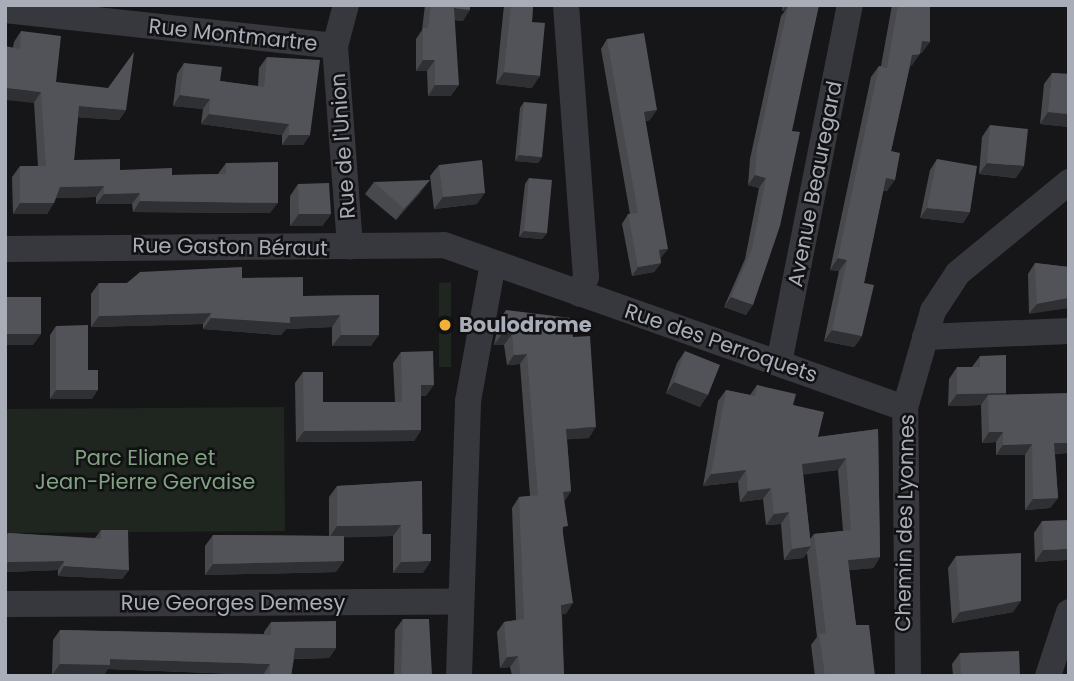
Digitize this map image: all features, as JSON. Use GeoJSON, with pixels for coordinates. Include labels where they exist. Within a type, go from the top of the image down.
{"type":"FeatureCollection","features":[{"type":"Feature","properties":{"kind":"street","name":"Rue de l'Union"},"geometry":{"type":"LineString","coordinates":[[346,5],[335,46],[350,246]]}},
{"type":"Feature","properties":{"kind":"street"},"geometry":{"type":"LineString","coordinates":[[566,5],[586,277],[579,294]]}},
{"type":"Feature","properties":{"kind":"street","name":"Avenue Beauregard"},"geometry":{"type":"LineString","coordinates":[[779,363],[850,5]]}},
{"type":"Feature","properties":{"kind":"street","name":"Rue Montmartre"},"geometry":{"type":"LineString","coordinates":[[5,10],[335,46]]}},
{"type":"Feature","properties":{"kind":"street","name":"Chemin des Lyonnes"},"geometry":{"type":"LineString","coordinates":[[908,676],[905,408],[933,311],[958,273],[1069,182]]}},
{"type":"Feature","properties":{"kind":"street","name":"Rue Gaston Béraut"},"geometry":{"type":"LineString","coordinates":[[5,249],[444,245],[493,263]]}},
{"type":"Feature","properties":{"kind":"street"},"geometry":{"type":"LineString","coordinates":[[459,676],[468,401],[493,263]]}},
{"type":"Feature","properties":{"kind":"street","name":"Rue des Perroquets"},"geometry":{"type":"LineString","coordinates":[[493,263],[905,408]]}},
{"type":"Feature","properties":{"kind":"street"},"geometry":{"type":"LineString","coordinates":[[925,337],[1069,331]]}},
{"type":"Feature","properties":{"kind":"street","name":"Rue Georges Demesy"},"geometry":{"type":"LineString","coordinates":[[5,604],[460,601]]}},
{"type":"Feature","properties":{"kind":"street"},"geometry":{"type":"LineString","coordinates":[[1048,676],[1069,612]]}},
{"type":"Feature","properties":{"kind":"green space","name":"Boulodrome"},"geometry":{"type":"Polygon","coordinates":[[[451,282],[451,367],[439,367],[439,283],[451,282]]]}},
{"type":"Feature","properties":{"kind":"green space","name":"Parc Eliane et Jean-Pierre Gervaise"},"geometry":{"type":"Polygon","coordinates":[[[284,407],[285,531],[5,533],[5,409],[284,407]]]}},
{"type":"Feature","properties":{"kind":"building"},"geometry":{"type":"Polygon","coordinates":[[[431,5],[470,5],[470,10],[454,8],[459,85],[435,85],[435,60],[423,60],[423,28],[428,28],[431,5]]]}},
{"type":"Feature","properties":{"kind":"building"},"geometry":{"type":"Polygon","coordinates":[[[511,5],[533,5],[532,22],[545,23],[540,76],[504,72],[511,5]]]}},
{"type":"Feature","properties":{"kind":"building"},"geometry":{"type":"Polygon","coordinates":[[[819,5],[792,131],[800,132],[780,226],[753,305],[731,297],[752,249],[766,178],[755,175],[757,149],[788,6],[819,5]]]}},
{"type":"Feature","properties":{"kind":"building"},"geometry":{"type":"Polygon","coordinates":[[[898,5],[930,5],[930,42],[922,41],[920,54],[912,55],[891,151],[900,153],[895,180],[886,178],[864,283],[874,285],[862,336],[832,330],[847,260],[838,258],[879,66],[887,68],[898,5]]]}},
{"type":"Feature","properties":{"kind":"building"},"geometry":{"type":"Polygon","coordinates":[[[21,31],[61,36],[56,82],[108,88],[134,52],[126,110],[79,106],[74,160],[120,159],[120,170],[172,168],[172,175],[226,174],[226,163],[278,162],[278,203],[140,201],[140,193],[104,194],[104,186],[60,187],[54,203],[20,203],[20,166],[46,166],[41,92],[5,88],[5,46],[20,49],[21,31]]]}},
{"type":"Feature","properties":{"kind":"building"},"geometry":{"type":"Polygon","coordinates":[[[644,33],[657,110],[644,112],[668,249],[659,250],[661,263],[638,267],[628,214],[638,213],[607,39],[644,33]]]}},
{"type":"Feature","properties":{"kind":"building"},"geometry":{"type":"Polygon","coordinates":[[[267,57],[320,60],[310,135],[289,135],[289,124],[209,114],[210,99],[180,95],[184,63],[222,67],[220,81],[264,87],[267,57]]]}},
{"type":"Feature","properties":{"kind":"building"},"geometry":{"type":"Polygon","coordinates":[[[1052,73],[1069,74],[1069,114],[1048,112],[1052,73]]]}},
{"type":"Feature","properties":{"kind":"building"},"geometry":{"type":"Polygon","coordinates":[[[524,102],[547,104],[542,157],[519,155],[524,102]]]}},
{"type":"Feature","properties":{"kind":"building"},"geometry":{"type":"Polygon","coordinates":[[[990,125],[1028,129],[1024,166],[987,163],[990,125]]]}},
{"type":"Feature","properties":{"kind":"building"},"geometry":{"type":"Polygon","coordinates":[[[937,159],[977,166],[970,212],[927,208],[937,159]]]}},
{"type":"Feature","properties":{"kind":"building"},"geometry":{"type":"Polygon","coordinates":[[[482,160],[485,193],[443,197],[439,165],[482,160]]]}},
{"type":"Feature","properties":{"kind":"building"},"geometry":{"type":"Polygon","coordinates":[[[529,178],[552,180],[547,233],[524,231],[529,178]]]}},
{"type":"Feature","properties":{"kind":"building"},"geometry":{"type":"Polygon","coordinates":[[[430,180],[404,209],[374,182],[430,180]]]}},
{"type":"Feature","properties":{"kind":"building"},"geometry":{"type":"Polygon","coordinates":[[[329,183],[331,214],[299,214],[298,184],[329,183]]]}},
{"type":"Feature","properties":{"kind":"building"},"geometry":{"type":"Polygon","coordinates":[[[1035,263],[1069,267],[1069,298],[1037,304],[1035,263]]]}},
{"type":"Feature","properties":{"kind":"building"},"geometry":{"type":"Polygon","coordinates":[[[242,267],[242,278],[303,277],[303,296],[379,295],[379,335],[341,335],[340,315],[290,317],[290,323],[211,318],[211,313],[99,316],[99,283],[127,283],[140,272],[242,267]]]}},
{"type":"Feature","properties":{"kind":"building"},"geometry":{"type":"Polygon","coordinates":[[[5,297],[41,297],[41,334],[5,334],[5,297]]]}},
{"type":"Feature","properties":{"kind":"building"},"geometry":{"type":"Polygon","coordinates":[[[506,310],[571,318],[573,337],[590,336],[596,427],[566,429],[571,491],[563,492],[568,526],[562,527],[573,603],[561,605],[564,676],[521,676],[518,656],[507,657],[504,622],[524,619],[519,497],[538,495],[527,354],[514,355],[512,334],[502,334],[506,310]]]}},
{"type":"Feature","properties":{"kind":"building"},"geometry":{"type":"Polygon","coordinates":[[[88,325],[88,370],[98,370],[98,390],[56,390],[56,326],[88,325]]]}},
{"type":"Feature","properties":{"kind":"building"},"geometry":{"type":"Polygon","coordinates":[[[433,351],[434,385],[421,385],[421,430],[304,431],[303,372],[323,372],[323,402],[402,402],[401,352],[433,351]]]}},
{"type":"Feature","properties":{"kind":"building"},"geometry":{"type":"Polygon","coordinates":[[[685,351],[720,365],[708,395],[674,382],[685,351]]]}},
{"type":"Feature","properties":{"kind":"building"},"geometry":{"type":"Polygon","coordinates":[[[1006,355],[1006,393],[957,394],[957,367],[980,367],[980,356],[1006,355]]]}},
{"type":"Feature","properties":{"kind":"building"},"geometry":{"type":"Polygon","coordinates":[[[757,385],[796,394],[793,405],[824,412],[818,437],[878,429],[880,557],[848,560],[856,625],[869,625],[875,676],[825,676],[819,634],[826,633],[814,534],[851,530],[846,458],[802,464],[811,546],[792,549],[789,512],[774,514],[771,488],[748,491],[746,470],[711,474],[726,390],[755,396],[757,385]]]}},
{"type":"Feature","properties":{"kind":"building"},"geometry":{"type":"Polygon","coordinates":[[[1069,393],[1069,443],[1054,443],[1058,498],[1033,499],[1032,444],[1003,445],[1003,432],[989,432],[988,395],[1069,393]]]}},
{"type":"Feature","properties":{"kind":"building"},"geometry":{"type":"Polygon","coordinates":[[[422,481],[422,534],[431,534],[431,561],[401,562],[401,525],[337,526],[337,486],[422,481]]]}},
{"type":"Feature","properties":{"kind":"building"},"geometry":{"type":"Polygon","coordinates":[[[1069,520],[1069,549],[1043,550],[1042,521],[1069,520]]]}},
{"type":"Feature","properties":{"kind":"building"},"geometry":{"type":"Polygon","coordinates":[[[101,530],[128,530],[129,570],[64,566],[64,561],[8,562],[8,533],[101,539],[101,530]]]}},
{"type":"Feature","properties":{"kind":"building"},"geometry":{"type":"Polygon","coordinates":[[[213,535],[344,536],[344,561],[213,564],[213,535]]]}},
{"type":"Feature","properties":{"kind":"building"},"geometry":{"type":"Polygon","coordinates":[[[1021,553],[1021,601],[960,612],[956,556],[1021,553]]]}},
{"type":"Feature","properties":{"kind":"building"},"geometry":{"type":"Polygon","coordinates":[[[403,619],[429,619],[432,676],[401,676],[403,619]]]}},
{"type":"Feature","properties":{"kind":"building"},"geometry":{"type":"Polygon","coordinates":[[[336,621],[336,648],[295,648],[291,676],[270,676],[270,664],[110,659],[110,665],[60,664],[60,630],[271,635],[271,622],[336,621]]]}},
{"type":"Feature","properties":{"kind":"building"},"geometry":{"type":"Polygon","coordinates":[[[1019,651],[1020,676],[961,676],[960,653],[1019,651]]]}},
{"type":"Feature","properties":{"kind":"place","name":"Boulodrome"},"geometry":{"type":"Point","coordinates":[445,325]}}]}
